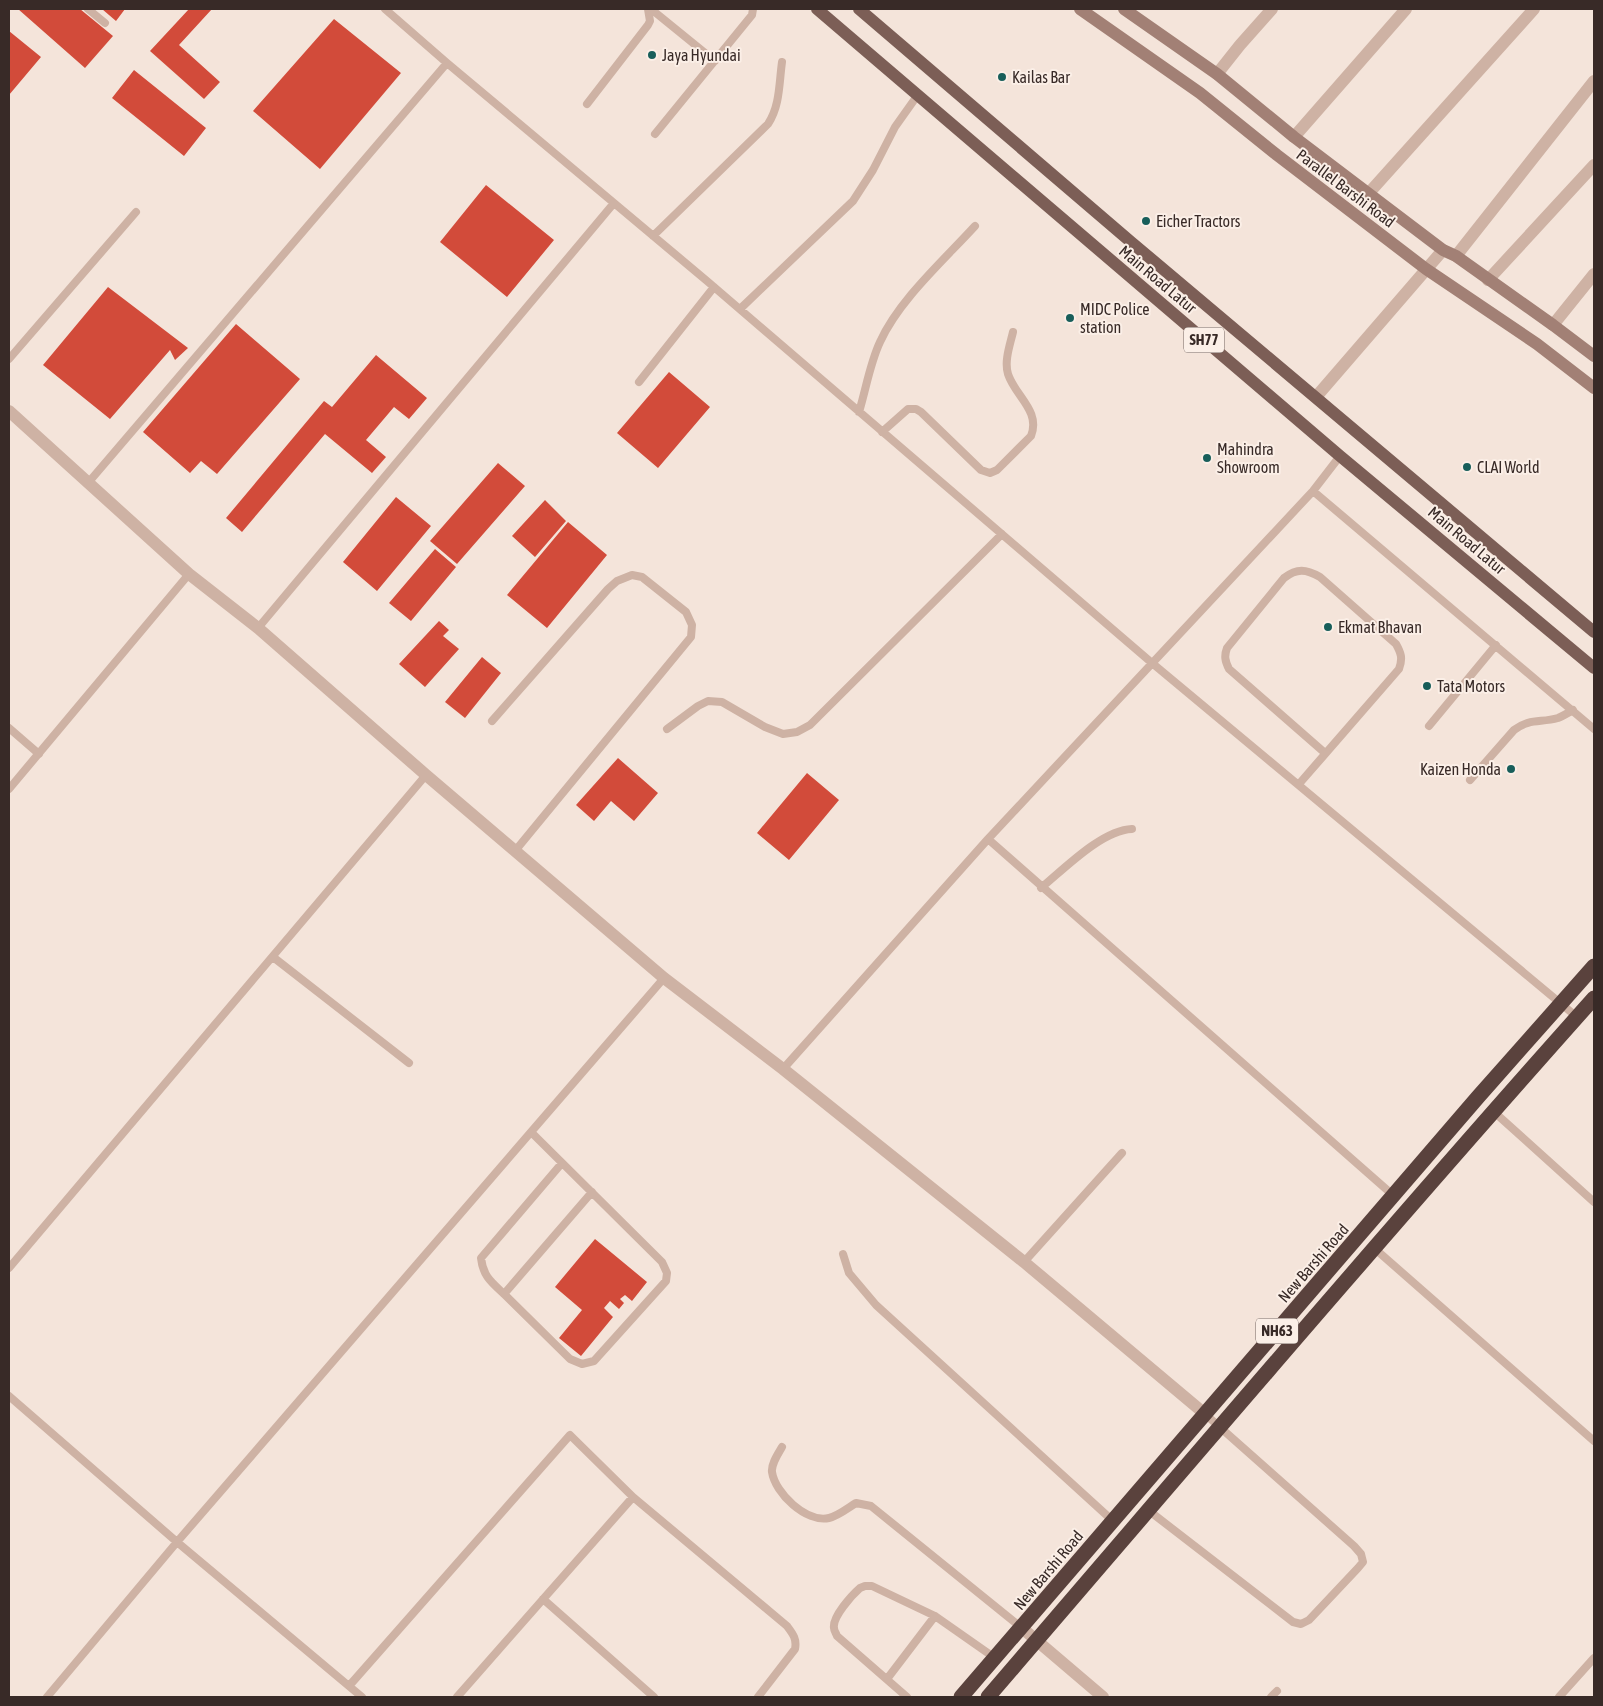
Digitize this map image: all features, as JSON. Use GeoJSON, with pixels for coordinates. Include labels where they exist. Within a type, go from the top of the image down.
{"type":"FeatureCollection","features":[{"type":"Feature","properties":{"kind":"highway","name":"New Barshi Road"},"geometry":{"type":"LineString","coordinates":[[961,1697],[1478,1097],[1562,1005],[1594,966]]}},
{"type":"Feature","properties":{"kind":"highway","name":"NH63"},"geometry":{"type":"LineString","coordinates":[[988,1697],[1219,1426],[1594,998]]}},
{"type":"Feature","properties":{"kind":"main road","name":"Main Road Latur"},"geometry":{"type":"LineString","coordinates":[[817,9],[1340,456],[1594,668]]}},
{"type":"Feature","properties":{"kind":"main road","name":"Main Road Latur"},"geometry":{"type":"LineString","coordinates":[[859,9],[1131,242],[1594,632]]}},
{"type":"Feature","properties":{"kind":"street","name":"Parallel Barshi Road"},"geometry":{"type":"LineString","coordinates":[[1080,9],[1200,93],[1299,173],[1426,269],[1537,344],[1594,388]]}},
{"type":"Feature","properties":{"kind":"street"},"geometry":{"type":"LineString","coordinates":[[1124,9],[1217,74],[1294,137],[1442,250],[1456,256],[1594,356]]}},
{"type":"Feature","properties":{"kind":"street"},"geometry":{"type":"LineString","coordinates":[[1217,74],[1272,9]]}},
{"type":"Feature","properties":{"kind":"street"},"geometry":{"type":"LineString","coordinates":[[1294,137],[1406,9]]}},
{"type":"Feature","properties":{"kind":"street"},"geometry":{"type":"LineString","coordinates":[[1368,194],[1534,9]]}},
{"type":"Feature","properties":{"kind":"street"},"geometry":{"type":"LineString","coordinates":[[1456,256],[1592,88]]}},
{"type":"Feature","properties":{"kind":"street"},"geometry":{"type":"LineString","coordinates":[[1488,280],[1594,165]]}},
{"type":"Feature","properties":{"kind":"street"},"geometry":{"type":"LineString","coordinates":[[1316,397],[1442,250]]}},
{"type":"Feature","properties":{"kind":"street"},"geometry":{"type":"LineString","coordinates":[[1553,325],[1594,274]]}},
{"type":"Feature","properties":{"kind":"street"},"geometry":{"type":"LineString","coordinates":[[9,412],[189,574],[258,628],[426,775],[664,978],[783,1069],[1024,1262],[1205,1414]]}},
{"type":"Feature","properties":{"kind":"street"},"geometry":{"type":"LineString","coordinates":[[1022,1628],[1103,1697]]}},
{"type":"Feature","properties":{"kind":"lane"},"geometry":{"type":"LineString","coordinates":[[88,9],[104,23]]}},
{"type":"Feature","properties":{"kind":"lane"},"geometry":{"type":"LineString","coordinates":[[385,9],[740,309],[1152,663],[1577,1018]]}},
{"type":"Feature","properties":{"kind":"lane"},"geometry":{"type":"LineString","coordinates":[[650,9],[714,61]]}},
{"type":"Feature","properties":{"kind":"lane"},"geometry":{"type":"LineString","coordinates":[[587,104],[648,25],[650,9]]}},
{"type":"Feature","properties":{"kind":"lane"},"geometry":{"type":"LineString","coordinates":[[656,134],[752,15],[754,9]]}},
{"type":"Feature","properties":{"kind":"lane"},"geometry":{"type":"LineString","coordinates":[[653,236],[768,124],[774,115],[777,104],[782,62]]}},
{"type":"Feature","properties":{"kind":"lane"},"geometry":{"type":"LineString","coordinates":[[88,483],[447,63]]}},
{"type":"Feature","properties":{"kind":"lane"},"geometry":{"type":"LineString","coordinates":[[740,309],[853,201],[873,170],[895,127],[918,96]]}},
{"type":"Feature","properties":{"kind":"lane"},"geometry":{"type":"LineString","coordinates":[[258,628],[614,203]]}},
{"type":"Feature","properties":{"kind":"lane"},"geometry":{"type":"LineString","coordinates":[[9,359],[136,212]]}},
{"type":"Feature","properties":{"kind":"lane"},"geometry":{"type":"LineString","coordinates":[[859,412],[879,343],[889,325],[901,307],[975,226]]}},
{"type":"Feature","properties":{"kind":"lane"},"geometry":{"type":"LineString","coordinates":[[639,382],[714,287]]}},
{"type":"Feature","properties":{"kind":"lane"},"geometry":{"type":"LineString","coordinates":[[882,432],[908,409],[916,409],[981,470],[990,473],[997,470],[1031,436],[1034,429],[1032,414],[1008,375],[1006,365],[1013,332]]}},
{"type":"Feature","properties":{"kind":"lane"},"geometry":{"type":"LineString","coordinates":[[783,1069],[988,840],[1313,491],[1340,456]]}},
{"type":"Feature","properties":{"kind":"lane"},"geometry":{"type":"LineString","coordinates":[[1313,491],[1594,729]]}},
{"type":"Feature","properties":{"kind":"lane"},"geometry":{"type":"LineString","coordinates":[[667,729],[698,706],[708,701],[722,702],[764,727],[783,734],[798,732],[810,725],[1002,534]]}},
{"type":"Feature","properties":{"kind":"lane"},"geometry":{"type":"LineString","coordinates":[[1299,784],[1399,669],[1402,660],[1401,653],[1396,644],[1320,576],[1309,571],[1300,570],[1292,572],[1284,578],[1227,648],[1225,656],[1229,669],[1325,753]]}},
{"type":"Feature","properties":{"kind":"lane"},"geometry":{"type":"LineString","coordinates":[[9,789],[189,574]]}},
{"type":"Feature","properties":{"kind":"lane"},"geometry":{"type":"LineString","coordinates":[[492,720],[617,581],[632,575],[642,577],[686,612],[692,625],[691,637],[515,851]]}},
{"type":"Feature","properties":{"kind":"lane"},"geometry":{"type":"LineString","coordinates":[[1429,726],[1496,645]]}},
{"type":"Feature","properties":{"kind":"lane"},"geometry":{"type":"LineString","coordinates":[[1470,780],[1520,725],[1528,722],[1558,718],[1573,710]]}},
{"type":"Feature","properties":{"kind":"lane"},"geometry":{"type":"LineString","coordinates":[[9,728],[39,754]]}},
{"type":"Feature","properties":{"kind":"lane"},"geometry":{"type":"LineString","coordinates":[[9,1268],[426,775]]}},
{"type":"Feature","properties":{"kind":"lane"},"geometry":{"type":"LineString","coordinates":[[1042,888],[1104,837],[1123,829],[1132,829]]}},
{"type":"Feature","properties":{"kind":"lane"},"geometry":{"type":"LineString","coordinates":[[988,840],[1394,1196]]}},
{"type":"Feature","properties":{"kind":"lane"},"geometry":{"type":"LineString","coordinates":[[272,957],[409,1063]]}},
{"type":"Feature","properties":{"kind":"lane"},"geometry":{"type":"LineString","coordinates":[[47,1697],[178,1542],[664,978]]}},
{"type":"Feature","properties":{"kind":"lane"},"geometry":{"type":"LineString","coordinates":[[1494,1111],[1594,1202]]}},
{"type":"Feature","properties":{"kind":"lane"},"geometry":{"type":"LineString","coordinates":[[531,1132],[662,1262],[666,1273],[666,1281],[594,1361],[582,1364],[570,1359],[482,1270],[481,1258],[562,1163]]}},
{"type":"Feature","properties":{"kind":"lane"},"geometry":{"type":"LineString","coordinates":[[1024,1262],[1122,1153]]}},
{"type":"Feature","properties":{"kind":"lane"},"geometry":{"type":"LineString","coordinates":[[504,1294],[592,1192]]}},
{"type":"Feature","properties":{"kind":"lane"},"geometry":{"type":"LineString","coordinates":[[1374,1248],[1594,1441]]}},
{"type":"Feature","properties":{"kind":"lane"},"geometry":{"type":"LineString","coordinates":[[843,1254],[849,1273],[876,1305],[1113,1521]]}},
{"type":"Feature","properties":{"kind":"lane"},"geometry":{"type":"LineString","coordinates":[[9,1396],[362,1697]]}},
{"type":"Feature","properties":{"kind":"lane"},"geometry":{"type":"LineString","coordinates":[[1148,1510],[1293,1622],[1301,1624],[1309,1620],[1362,1562],[1361,1554],[1354,1546],[1205,1414]]}},
{"type":"Feature","properties":{"kind":"lane"},"geometry":{"type":"LineString","coordinates":[[349,1686],[570,1435],[633,1496],[787,1626],[794,1635],[795,1649],[758,1697]]}},
{"type":"Feature","properties":{"kind":"lane"},"geometry":{"type":"LineString","coordinates":[[782,1447],[772,1465],[772,1472],[777,1484],[789,1500],[805,1514],[816,1518],[829,1518],[856,1503],[871,1506],[1022,1628]]}},
{"type":"Feature","properties":{"kind":"lane"},"geometry":{"type":"LineString","coordinates":[[457,1697],[633,1496]]}},
{"type":"Feature","properties":{"kind":"lane"},"geometry":{"type":"LineString","coordinates":[[907,1697],[837,1636],[834,1620],[860,1588],[872,1586],[935,1616],[995,1658]]}},
{"type":"Feature","properties":{"kind":"lane"},"geometry":{"type":"LineString","coordinates":[[543,1599],[654,1697]]}},
{"type":"Feature","properties":{"kind":"lane"},"geometry":{"type":"LineString","coordinates":[[887,1679],[935,1616]]}},
{"type":"Feature","properties":{"kind":"lane"},"geometry":{"type":"LineString","coordinates":[[1558,1697],[1594,1658]]}},
{"type":"Feature","properties":{"kind":"building"},"geometry":{"type":"Polygon","coordinates":[[[18,9],[80,9],[113,36],[85,68],[18,9]]]}},
{"type":"Feature","properties":{"kind":"building"},"geometry":{"type":"Polygon","coordinates":[[[102,9],[125,9],[116,21],[102,9]]]}},
{"type":"Feature","properties":{"kind":"building"},"geometry":{"type":"Polygon","coordinates":[[[189,9],[212,9],[179,45],[220,82],[204,99],[150,51],[189,9]]]}},
{"type":"Feature","properties":{"kind":"building"},"geometry":{"type":"Polygon","coordinates":[[[334,19],[401,73],[320,169],[253,111],[334,19]]]}},
{"type":"Feature","properties":{"kind":"building"},"geometry":{"type":"Polygon","coordinates":[[[9,31],[41,57],[9,95],[9,31]]]}},
{"type":"Feature","properties":{"kind":"building"},"geometry":{"type":"Polygon","coordinates":[[[134,70],[206,128],[184,156],[112,98],[134,70]]]}},
{"type":"Feature","properties":{"kind":"building"},"geometry":{"type":"Polygon","coordinates":[[[486,185],[554,240],[507,297],[440,242],[486,185]]]}},
{"type":"Feature","properties":{"kind":"building"},"geometry":{"type":"Polygon","coordinates":[[[108,287],[188,348],[175,360],[170,350],[110,419],[43,365],[108,287]]]}},
{"type":"Feature","properties":{"kind":"building"},"geometry":{"type":"Polygon","coordinates":[[[236,324],[300,379],[217,474],[201,461],[190,473],[143,432],[236,324]]]}},
{"type":"Feature","properties":{"kind":"building"},"geometry":{"type":"Polygon","coordinates":[[[376,355],[427,398],[409,419],[394,407],[366,440],[386,457],[372,473],[325,434],[242,532],[226,518],[324,401],[332,407],[376,355]]]}},
{"type":"Feature","properties":{"kind":"building"},"geometry":{"type":"Polygon","coordinates":[[[669,372],[710,407],[658,468],[617,433],[669,372]]]}},
{"type":"Feature","properties":{"kind":"building"},"geometry":{"type":"Polygon","coordinates":[[[498,463],[525,486],[457,564],[430,541],[498,463]]]}},
{"type":"Feature","properties":{"kind":"building"},"geometry":{"type":"Polygon","coordinates":[[[396,497],[431,526],[377,591],[343,562],[396,497]]]}},
{"type":"Feature","properties":{"kind":"building"},"geometry":{"type":"Polygon","coordinates":[[[545,500],[566,521],[535,557],[512,536],[545,500]]]}},
{"type":"Feature","properties":{"kind":"building"},"geometry":{"type":"Polygon","coordinates":[[[568,522],[607,555],[547,628],[507,595],[568,522]]]}},
{"type":"Feature","properties":{"kind":"building"},"geometry":{"type":"Polygon","coordinates":[[[435,549],[456,567],[411,621],[389,603],[435,549]]]}},
{"type":"Feature","properties":{"kind":"building"},"geometry":{"type":"Polygon","coordinates":[[[439,621],[449,630],[443,636],[459,649],[425,687],[399,664],[439,621]]]}},
{"type":"Feature","properties":{"kind":"building"},"geometry":{"type":"Polygon","coordinates":[[[482,657],[501,673],[465,718],[445,702],[482,657]]]}},
{"type":"Feature","properties":{"kind":"building"},"geometry":{"type":"Polygon","coordinates":[[[618,758],[658,793],[634,821],[611,801],[594,821],[576,805],[618,758]]]}},
{"type":"Feature","properties":{"kind":"building"},"geometry":{"type":"Polygon","coordinates":[[[807,773],[839,800],[789,860],[757,833],[807,773]]]}},
{"type":"Feature","properties":{"kind":"building"},"geometry":{"type":"Polygon","coordinates":[[[595,1239],[647,1282],[632,1301],[625,1295],[620,1299],[624,1303],[619,1309],[610,1301],[604,1308],[613,1317],[581,1356],[559,1338],[582,1310],[555,1287],[595,1239]]]}},
{"type":"Feature","properties":{"kind":"place","name":"Jaya Hyundai"},"geometry":{"type":"Point","coordinates":[652,55]}},
{"type":"Feature","properties":{"kind":"place","name":"Kailas Bar"},"geometry":{"type":"Point","coordinates":[1002,77]}},
{"type":"Feature","properties":{"kind":"place","name":"Eicher Tractors"},"geometry":{"type":"Point","coordinates":[1146,221]}},
{"type":"Feature","properties":{"kind":"place","name":"MIDC Police station"},"geometry":{"type":"Point","coordinates":[1070,318]}},
{"type":"Feature","properties":{"kind":"place","name":"Mahindra Showroom"},"geometry":{"type":"Point","coordinates":[1207,458]}},
{"type":"Feature","properties":{"kind":"place","name":"CLAI World"},"geometry":{"type":"Point","coordinates":[1467,467]}},
{"type":"Feature","properties":{"kind":"place","name":"Ekmat Bhavan"},"geometry":{"type":"Point","coordinates":[1328,627]}},
{"type":"Feature","properties":{"kind":"place","name":"Tata Motors"},"geometry":{"type":"Point","coordinates":[1427,686]}},
{"type":"Feature","properties":{"kind":"place","name":"Kaizen Honda"},"geometry":{"type":"Point","coordinates":[1511,769]}}]}
